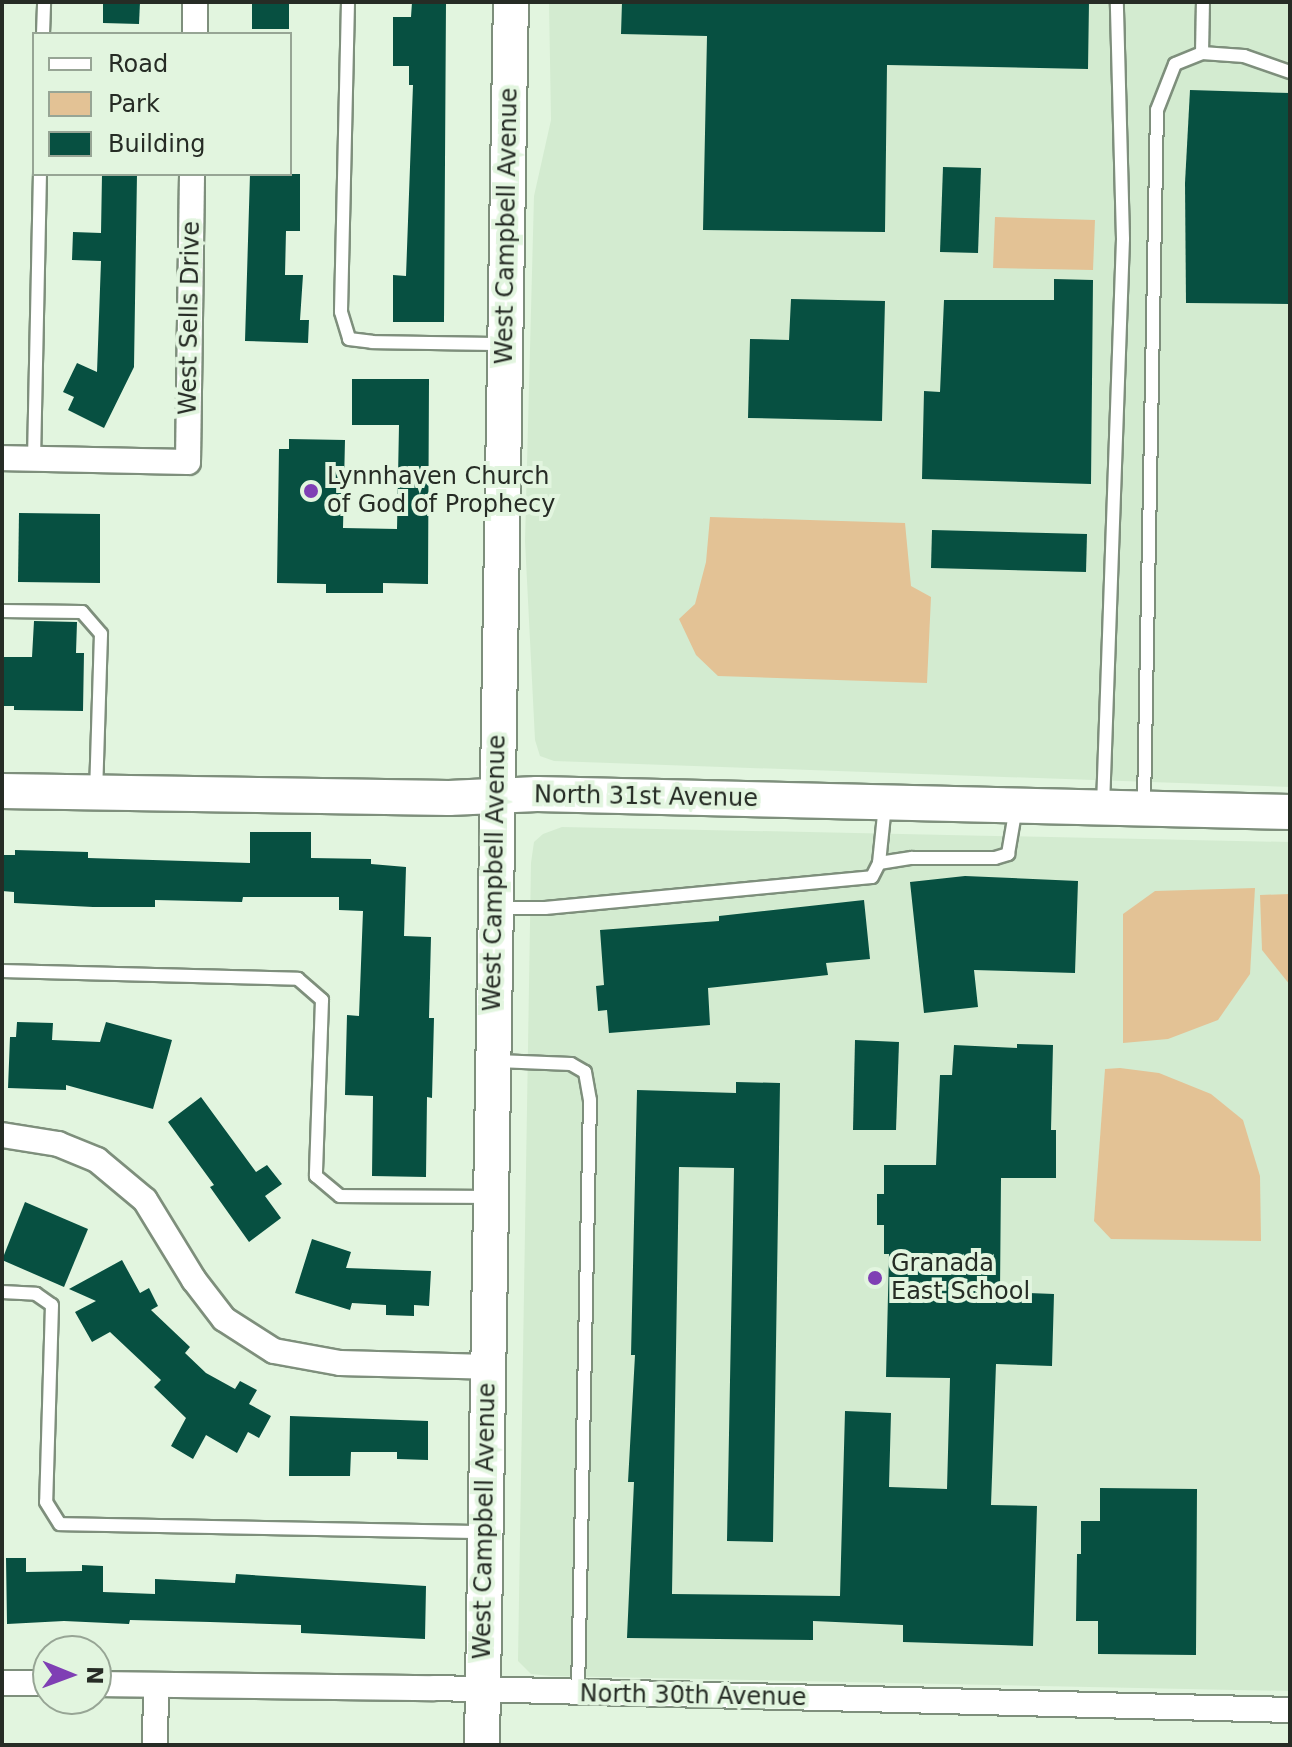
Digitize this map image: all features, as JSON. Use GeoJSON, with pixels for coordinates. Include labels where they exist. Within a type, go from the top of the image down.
{"type":"FeatureCollection","features":[{"type":"Feature","properties":{"kind":"street"},"geometry":{"type":"LineString","coordinates":[[195,2],[195,32]]}},
{"type":"Feature","properties":{"kind":"street","name":"West Campbell Avenue"},"geometry":{"type":"LineString","coordinates":[[482,1745],[511,2]]}},
{"type":"Feature","properties":{"kind":"street","name":"West Sells Drive"},"geometry":{"type":"LineString","coordinates":[[34,459],[188,462],[192,176]]}},
{"type":"Feature","properties":{"kind":"street"},"geometry":{"type":"LineString","coordinates":[[2,458],[34,459]]}},
{"type":"Feature","properties":{"kind":"street","name":"North 31st Avenue"},"geometry":{"type":"LineString","coordinates":[[2,791],[885,801],[1290,812]]}},
{"type":"Feature","properties":{"kind":"street"},"geometry":{"type":"LineString","coordinates":[[2,1135],[58,1144],[97,1160],[145,1200],[194,1280],[224,1319],[274,1351],[340,1363],[488,1367]]}},
{"type":"Feature","properties":{"kind":"street"},"geometry":{"type":"LineString","coordinates":[[2,1683],[32,1683]]}},
{"type":"Feature","properties":{"kind":"street","name":"North 30th Avenue"},"geometry":{"type":"LineString","coordinates":[[112,1684],[1290,1710]]}},
{"type":"Feature","properties":{"kind":"street"},"geometry":{"type":"LineString","coordinates":[[155,1745],[156,1685]]}},
{"type":"Feature","properties":{"kind":"lane"},"geometry":{"type":"LineString","coordinates":[[43,32],[44,2]]}},
{"type":"Feature","properties":{"kind":"lane"},"geometry":{"type":"LineString","coordinates":[[348,2],[341,312],[349,339],[504,344]]}},
{"type":"Feature","properties":{"kind":"lane"},"geometry":{"type":"LineString","coordinates":[[1103,807],[1123,239],[1117,2]]}},
{"type":"Feature","properties":{"kind":"lane"},"geometry":{"type":"LineString","coordinates":[[1202,53],[1203,2]]}},
{"type":"Feature","properties":{"kind":"lane"},"geometry":{"type":"LineString","coordinates":[[1144,808],[1157,110],[1175,64],[1202,53],[1244,56],[1290,72]]}},
{"type":"Feature","properties":{"kind":"lane"},"geometry":{"type":"LineString","coordinates":[[34,459],[40,176]]}},
{"type":"Feature","properties":{"kind":"lane"},"geometry":{"type":"LineString","coordinates":[[2,611],[82,612],[101,634],[96,793]]}},
{"type":"Feature","properties":{"kind":"lane"},"geometry":{"type":"LineString","coordinates":[[495,908],[545,908],[872,877],[879,863],[885,801]]}},
{"type":"Feature","properties":{"kind":"lane"},"geometry":{"type":"LineString","coordinates":[[879,863],[912,858],[995,858],[1008,854],[1016,805]]}},
{"type":"Feature","properties":{"kind":"lane"},"geometry":{"type":"LineString","coordinates":[[2,971],[298,979],[322,1000],[316,1176],[340,1196],[491,1197]]}},
{"type":"Feature","properties":{"kind":"lane"},"geometry":{"type":"LineString","coordinates":[[493,1061],[571,1064],[585,1072],[590,1100],[578,1694]]}},
{"type":"Feature","properties":{"kind":"lane"},"geometry":{"type":"LineString","coordinates":[[2,1292],[36,1294],[52,1305],[46,1502],[60,1524],[486,1532]]}},
{"type":"Feature","properties":{"kind":"shaded area"},"geometry":{"type":"Polygon","coordinates":[[[549,2],[1290,2],[1290,787],[554,761],[540,756],[535,740],[525,541],[534,196],[551,120],[549,2]]]}},
{"type":"Feature","properties":{"kind":"shaded area"},"geometry":{"type":"Polygon","coordinates":[[[562,827],[1290,842],[1290,1691],[551,1676],[531,1674],[518,1661],[531,863],[534,842],[543,834],[562,827]]]}},
{"type":"Feature","properties":{"kind":"green space"},"geometry":{"type":"Polygon","coordinates":[[[995,217],[1095,220],[1093,270],[993,268],[995,217]]]}},
{"type":"Feature","properties":{"kind":"green space"},"geometry":{"type":"Polygon","coordinates":[[[710,517],[905,523],[911,586],[931,597],[927,683],[718,676],[696,655],[679,619],[695,604],[706,562],[710,517]]]}},
{"type":"Feature","properties":{"kind":"green space"},"geometry":{"type":"Polygon","coordinates":[[[1255,888],[1250,974],[1218,1020],[1168,1039],[1123,1043],[1123,914],[1155,891],[1255,888]]]}},
{"type":"Feature","properties":{"kind":"green space"},"geometry":{"type":"Polygon","coordinates":[[[1290,894],[1290,985],[1262,950],[1260,895],[1290,894]]]}},
{"type":"Feature","properties":{"kind":"green space"},"geometry":{"type":"Polygon","coordinates":[[[1105,1069],[1159,1073],[1211,1094],[1243,1120],[1260,1176],[1261,1241],[1111,1239],[1094,1221],[1105,1069]]]}},
{"type":"Feature","properties":{"kind":"building"},"geometry":{"type":"Polygon","coordinates":[[[103,2],[140,2],[139,24],[103,23],[103,2]]]}},
{"type":"Feature","properties":{"kind":"building"},"geometry":{"type":"Polygon","coordinates":[[[252,2],[289,2],[289,29],[252,29],[252,2]]]}},
{"type":"Feature","properties":{"kind":"building"},"geometry":{"type":"Polygon","coordinates":[[[412,2],[446,2],[444,322],[393,322],[393,275],[406,276],[413,85],[409,85],[409,66],[393,66],[393,17],[411,17],[412,2]]]}},
{"type":"Feature","properties":{"kind":"building"},"geometry":{"type":"Polygon","coordinates":[[[622,2],[1089,2],[1088,69],[887,65],[885,232],[703,230],[707,36],[621,34],[622,2]]]}},
{"type":"Feature","properties":{"kind":"building"},"geometry":{"type":"Polygon","coordinates":[[[1190,90],[1290,93],[1290,304],[1186,303],[1185,183],[1190,90]]]}},
{"type":"Feature","properties":{"kind":"building"},"geometry":{"type":"Polygon","coordinates":[[[943,167],[981,168],[978,253],[940,252],[943,167]]]}},
{"type":"Feature","properties":{"kind":"building"},"geometry":{"type":"Polygon","coordinates":[[[300,174],[300,231],[286,231],[285,275],[303,275],[300,320],[309,320],[308,343],[245,341],[250,176],[300,174]]]}},
{"type":"Feature","properties":{"kind":"building"},"geometry":{"type":"Polygon","coordinates":[[[102,176],[137,176],[134,367],[104,428],[68,410],[74,397],[63,392],[77,363],[97,372],[101,261],[72,260],[73,232],[101,233],[102,176]]]}},
{"type":"Feature","properties":{"kind":"building"},"geometry":{"type":"Polygon","coordinates":[[[1054,279],[1093,280],[1091,484],[922,479],[924,391],[940,392],[944,300],[1054,300],[1054,279]]]}},
{"type":"Feature","properties":{"kind":"building"},"geometry":{"type":"Polygon","coordinates":[[[791,299],[885,301],[882,421],[748,418],[750,339],[789,340],[791,299]]]}},
{"type":"Feature","properties":{"kind":"building","name":"Lynnhaven Church of God of Prophecy"},"geometry":{"type":"Polygon","coordinates":[[[352,379],[429,379],[428,584],[383,583],[383,593],[326,593],[326,584],[277,583],[279,449],[289,449],[289,439],[345,440],[343,528],[397,529],[399,425],[352,425],[352,379]]]}},
{"type":"Feature","properties":{"kind":"building"},"geometry":{"type":"Polygon","coordinates":[[[19,513],[100,514],[100,583],[18,582],[19,513]]]}},
{"type":"Feature","properties":{"kind":"building"},"geometry":{"type":"Polygon","coordinates":[[[932,530],[1087,534],[1086,572],[931,568],[932,530]]]}},
{"type":"Feature","properties":{"kind":"building"},"geometry":{"type":"Polygon","coordinates":[[[34,621],[77,622],[76,653],[84,653],[83,711],[14,710],[14,706],[2,706],[2,657],[32,657],[34,621]]]}},
{"type":"Feature","properties":{"kind":"building"},"geometry":{"type":"Polygon","coordinates":[[[250,832],[311,832],[311,858],[371,859],[371,864],[406,867],[404,936],[431,937],[429,1018],[434,1018],[432,1098],[427,1097],[426,1177],[372,1176],[373,1096],[345,1095],[347,1015],[359,1016],[363,911],[339,910],[339,897],[243,897],[242,902],[155,900],[155,907],[93,907],[14,903],[14,892],[2,891],[2,855],[15,855],[15,850],[88,852],[88,858],[250,863],[250,832]]]}},
{"type":"Feature","properties":{"kind":"building"},"geometry":{"type":"Polygon","coordinates":[[[965,876],[1078,881],[1075,973],[974,970],[978,1007],[924,1013],[910,882],[965,876]]]}},
{"type":"Feature","properties":{"kind":"building"},"geometry":{"type":"Polygon","coordinates":[[[864,900],[870,959],[826,963],[828,975],[708,988],[710,1025],[609,1033],[607,1010],[598,1011],[596,986],[604,985],[600,930],[719,921],[719,916],[864,900]]]}},
{"type":"Feature","properties":{"kind":"building"},"geometry":{"type":"Polygon","coordinates":[[[17,1022],[53,1023],[52,1040],[100,1042],[106,1022],[172,1040],[153,1109],[66,1085],[66,1090],[8,1088],[10,1037],[16,1037],[17,1022]]]}},
{"type":"Feature","properties":{"kind":"building"},"geometry":{"type":"Polygon","coordinates":[[[855,1040],[899,1042],[896,1130],[853,1130],[855,1040]]]}},
{"type":"Feature","properties":{"kind":"building"},"geometry":{"type":"Polygon","coordinates":[[[1017,1044],[1053,1045],[1051,1130],[1056,1130],[1056,1178],[1001,1178],[1000,1292],[1054,1294],[1052,1366],[996,1364],[991,1505],[1037,1506],[1033,1646],[903,1642],[903,1625],[813,1621],[813,1640],[627,1638],[634,1482],[628,1482],[635,1355],[631,1355],[637,1090],[736,1093],[736,1082],[780,1083],[773,1542],[727,1541],[734,1168],[679,1167],[672,1594],[840,1596],[845,1411],[891,1413],[889,1487],[947,1489],[950,1378],[886,1377],[889,1254],[884,1254],[884,1225],[877,1225],[877,1194],[884,1194],[884,1165],[936,1165],[940,1075],[952,1075],[954,1045],[1017,1048],[1017,1044]]]}},
{"type":"Feature","properties":{"kind":"building"},"geometry":{"type":"Polygon","coordinates":[[[201,1097],[256,1172],[267,1165],[282,1184],[265,1196],[281,1218],[249,1242],[210,1187],[214,1185],[168,1122],[201,1097]]]}},
{"type":"Feature","properties":{"kind":"building"},"geometry":{"type":"Polygon","coordinates":[[[25,1202],[88,1229],[64,1287],[2,1260],[25,1202]]]}},
{"type":"Feature","properties":{"kind":"building"},"geometry":{"type":"Polygon","coordinates":[[[312,1239],[351,1252],[346,1268],[431,1271],[429,1306],[414,1305],[414,1316],[386,1315],[386,1305],[352,1303],[350,1310],[295,1293],[312,1239]]]}},
{"type":"Feature","properties":{"kind":"building"},"geometry":{"type":"Polygon","coordinates":[[[122,1260],[140,1293],[149,1288],[158,1306],[151,1310],[190,1347],[185,1353],[206,1373],[235,1389],[240,1381],[257,1390],[249,1404],[271,1416],[259,1438],[248,1432],[237,1453],[206,1435],[193,1459],[171,1446],[186,1418],[154,1387],[161,1380],[110,1332],[92,1342],[75,1312],[96,1301],[69,1289],[122,1260]]]}},
{"type":"Feature","properties":{"kind":"building"},"geometry":{"type":"Polygon","coordinates":[[[290,1416],[428,1421],[428,1460],[397,1459],[397,1452],[351,1452],[350,1476],[289,1476],[290,1416]]]}},
{"type":"Feature","properties":{"kind":"building"},"geometry":{"type":"Polygon","coordinates":[[[1100,1488],[1197,1489],[1196,1655],[1098,1654],[1098,1621],[1076,1621],[1081,1521],[1100,1521],[1100,1488]]]}},
{"type":"Feature","properties":{"kind":"building"},"geometry":{"type":"Polygon","coordinates":[[[6,1558],[26,1558],[26,1572],[82,1571],[82,1565],[103,1566],[103,1592],[155,1594],[155,1579],[235,1583],[236,1574],[426,1586],[425,1639],[301,1633],[301,1625],[130,1620],[129,1624],[64,1621],[7,1624],[6,1558]]]}},
{"type":"Feature","properties":{"kind":"place","name":"Lynnhaven Church of God of Prophecy"},"geometry":{"type":"Point","coordinates":[311,491]}},
{"type":"Feature","properties":{"kind":"place","name":"Granada East School"},"geometry":{"type":"Point","coordinates":[875,1278]}}]}
